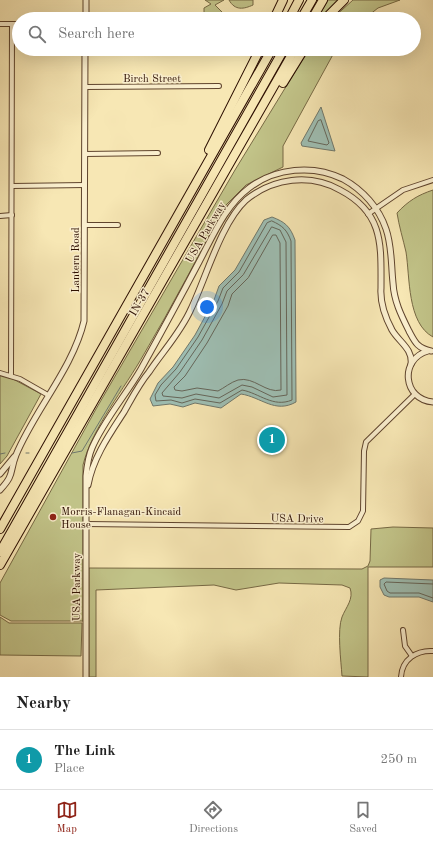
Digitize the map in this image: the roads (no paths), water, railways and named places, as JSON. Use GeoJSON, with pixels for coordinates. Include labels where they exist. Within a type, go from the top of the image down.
{"type":"FeatureCollection","features":[{"type":"Feature","properties":{"kind":"highway"},"geometry":{"type":"LineString","coordinates":[[278,12],[284,0]]}},
{"type":"Feature","properties":{"kind":"highway"},"geometry":{"type":"LineString","coordinates":[[287,12],[293,0]]}},
{"type":"Feature","properties":{"kind":"highway"},"geometry":{"type":"LineString","coordinates":[[292,12],[299,0]]}},
{"type":"Feature","properties":{"kind":"highway"},"geometry":{"type":"LineString","coordinates":[[305,12],[312,0]]}},
{"type":"Feature","properties":{"kind":"highway"},"geometry":{"type":"LineString","coordinates":[[316,12],[323,0]]}},
{"type":"Feature","properties":{"kind":"highway"},"geometry":{"type":"LineString","coordinates":[[332,12],[344,0]]}},
{"type":"Feature","properties":{"kind":"highway"},"geometry":{"type":"LineString","coordinates":[[172,225],[256,56]]}},
{"type":"Feature","properties":{"kind":"highway"},"geometry":{"type":"LineString","coordinates":[[0,528],[267,56]]}},
{"type":"Feature","properties":{"kind":"highway"},"geometry":{"type":"LineString","coordinates":[[0,552],[280,56]]}},
{"type":"Feature","properties":{"kind":"highway","name":"IN-37"},"geometry":{"type":"LineString","coordinates":[[0,565],[291,56]]}},
{"type":"Feature","properties":{"kind":"highway"},"geometry":{"type":"LineString","coordinates":[[260,112],[271,101],[300,56]]}},
{"type":"Feature","properties":{"kind":"street"},"geometry":{"type":"LineString","coordinates":[[86,0],[86,12]]}},
{"type":"Feature","properties":{"kind":"street"},"geometry":{"type":"LineString","coordinates":[[0,24],[12,24],[11,376]]}},
{"type":"Feature","properties":{"kind":"street","name":"Lantern Road"},"geometry":{"type":"LineString","coordinates":[[0,474],[16,455],[77,341],[84,321],[85,56]]}},
{"type":"Feature","properties":{"kind":"street","name":"Birch Street"},"geometry":{"type":"LineString","coordinates":[[85,87],[219,86]]}},
{"type":"Feature","properties":{"kind":"street"},"geometry":{"type":"LineString","coordinates":[[85,154],[158,153]]}},
{"type":"Feature","properties":{"kind":"street","name":"USA Parkway"},"geometry":{"type":"LineString","coordinates":[[86,677],[87,464],[94,443],[140,370],[223,218],[238,197],[254,184],[288,171],[311,171],[342,179],[364,194],[376,208],[385,224],[390,241],[393,287],[399,310],[415,343],[420,349],[432,351]]}},
{"type":"Feature","properties":{"kind":"street","name":"USA Parkway"},"geometry":{"type":"LineString","coordinates":[[86,498],[90,474],[99,452],[149,371],[184,323],[226,229],[235,213],[242,204],[259,191],[276,183],[289,180],[309,180],[328,184],[354,199],[368,214],[377,230],[381,244],[380,288],[383,308],[393,331],[411,353],[411,364],[408,380],[415,394]]}},
{"type":"Feature","properties":{"kind":"street"},"geometry":{"type":"LineString","coordinates":[[368,214],[403,190],[433,180]]}},
{"type":"Feature","properties":{"kind":"street"},"geometry":{"type":"LineString","coordinates":[[12,186],[85,185]]}},
{"type":"Feature","properties":{"kind":"street"},"geometry":{"type":"LineString","coordinates":[[0,216],[12,215]]}},
{"type":"Feature","properties":{"kind":"street"},"geometry":{"type":"LineString","coordinates":[[85,225],[118,225]]}},
{"type":"Feature","properties":{"kind":"street","name":"USA Parkway"},"geometry":{"type":"LineString","coordinates":[[411,364],[419,355],[432,351]]}},
{"type":"Feature","properties":{"kind":"street"},"geometry":{"type":"LineString","coordinates":[[0,373],[11,376],[48,395]]}},
{"type":"Feature","properties":{"kind":"street"},"geometry":{"type":"LineString","coordinates":[[415,394],[422,400],[433,402]]}},
{"type":"Feature","properties":{"kind":"street","name":"USA Drive"},"geometry":{"type":"LineString","coordinates":[[86,524],[349,527],[358,521],[363,511],[364,451],[366,442],[415,394]]}},
{"type":"Feature","properties":{"kind":"street","name":"Lantern Road"},"geometry":{"type":"LineString","coordinates":[[0,490],[11,476],[16,455]]}},
{"type":"Feature","properties":{"kind":"street"},"geometry":{"type":"LineString","coordinates":[[403,630],[405,646],[412,656]]}},
{"type":"Feature","properties":{"kind":"street"},"geometry":{"type":"LineString","coordinates":[[401,677],[403,668],[412,656],[420,652],[433,651]]}},
{"type":"Feature","properties":{"kind":"water"},"geometry":{"type":"Polygon","coordinates":[[[321,107],[335,151],[302,146],[301,143],[321,107]]]}},
{"type":"Feature","properties":{"kind":"water"},"geometry":{"type":"Polygon","coordinates":[[[272,217],[286,225],[291,231],[295,240],[296,402],[288,405],[275,406],[241,394],[221,408],[195,403],[183,407],[170,404],[153,406],[150,399],[158,383],[173,367],[195,335],[214,300],[219,286],[235,270],[264,220],[272,217]]]}},
{"type":"Feature","properties":{"kind":"water"},"geometry":{"type":"Polygon","coordinates":[[[384,578],[433,580],[433,602],[419,597],[389,597],[384,595],[380,587],[380,580],[384,578]]]}},
{"type":"Feature","properties":{"kind":"waterway"},"geometry":{"type":"LineString","coordinates":[[72,453],[82,451],[121,386]]}},
{"type":"Feature","properties":{"kind":"waterway"},"geometry":{"type":"LineString","coordinates":[[0,454],[5,453]]}},
{"type":"Feature","properties":{"kind":"place","name":"The Link"},"geometry":{"type":"Point","coordinates":[272,440]}},
{"type":"Feature","properties":{"kind":"place","name":"Morris-Flanagan-Kincaid House"},"geometry":{"type":"Point","coordinates":[53,517]}}]}
